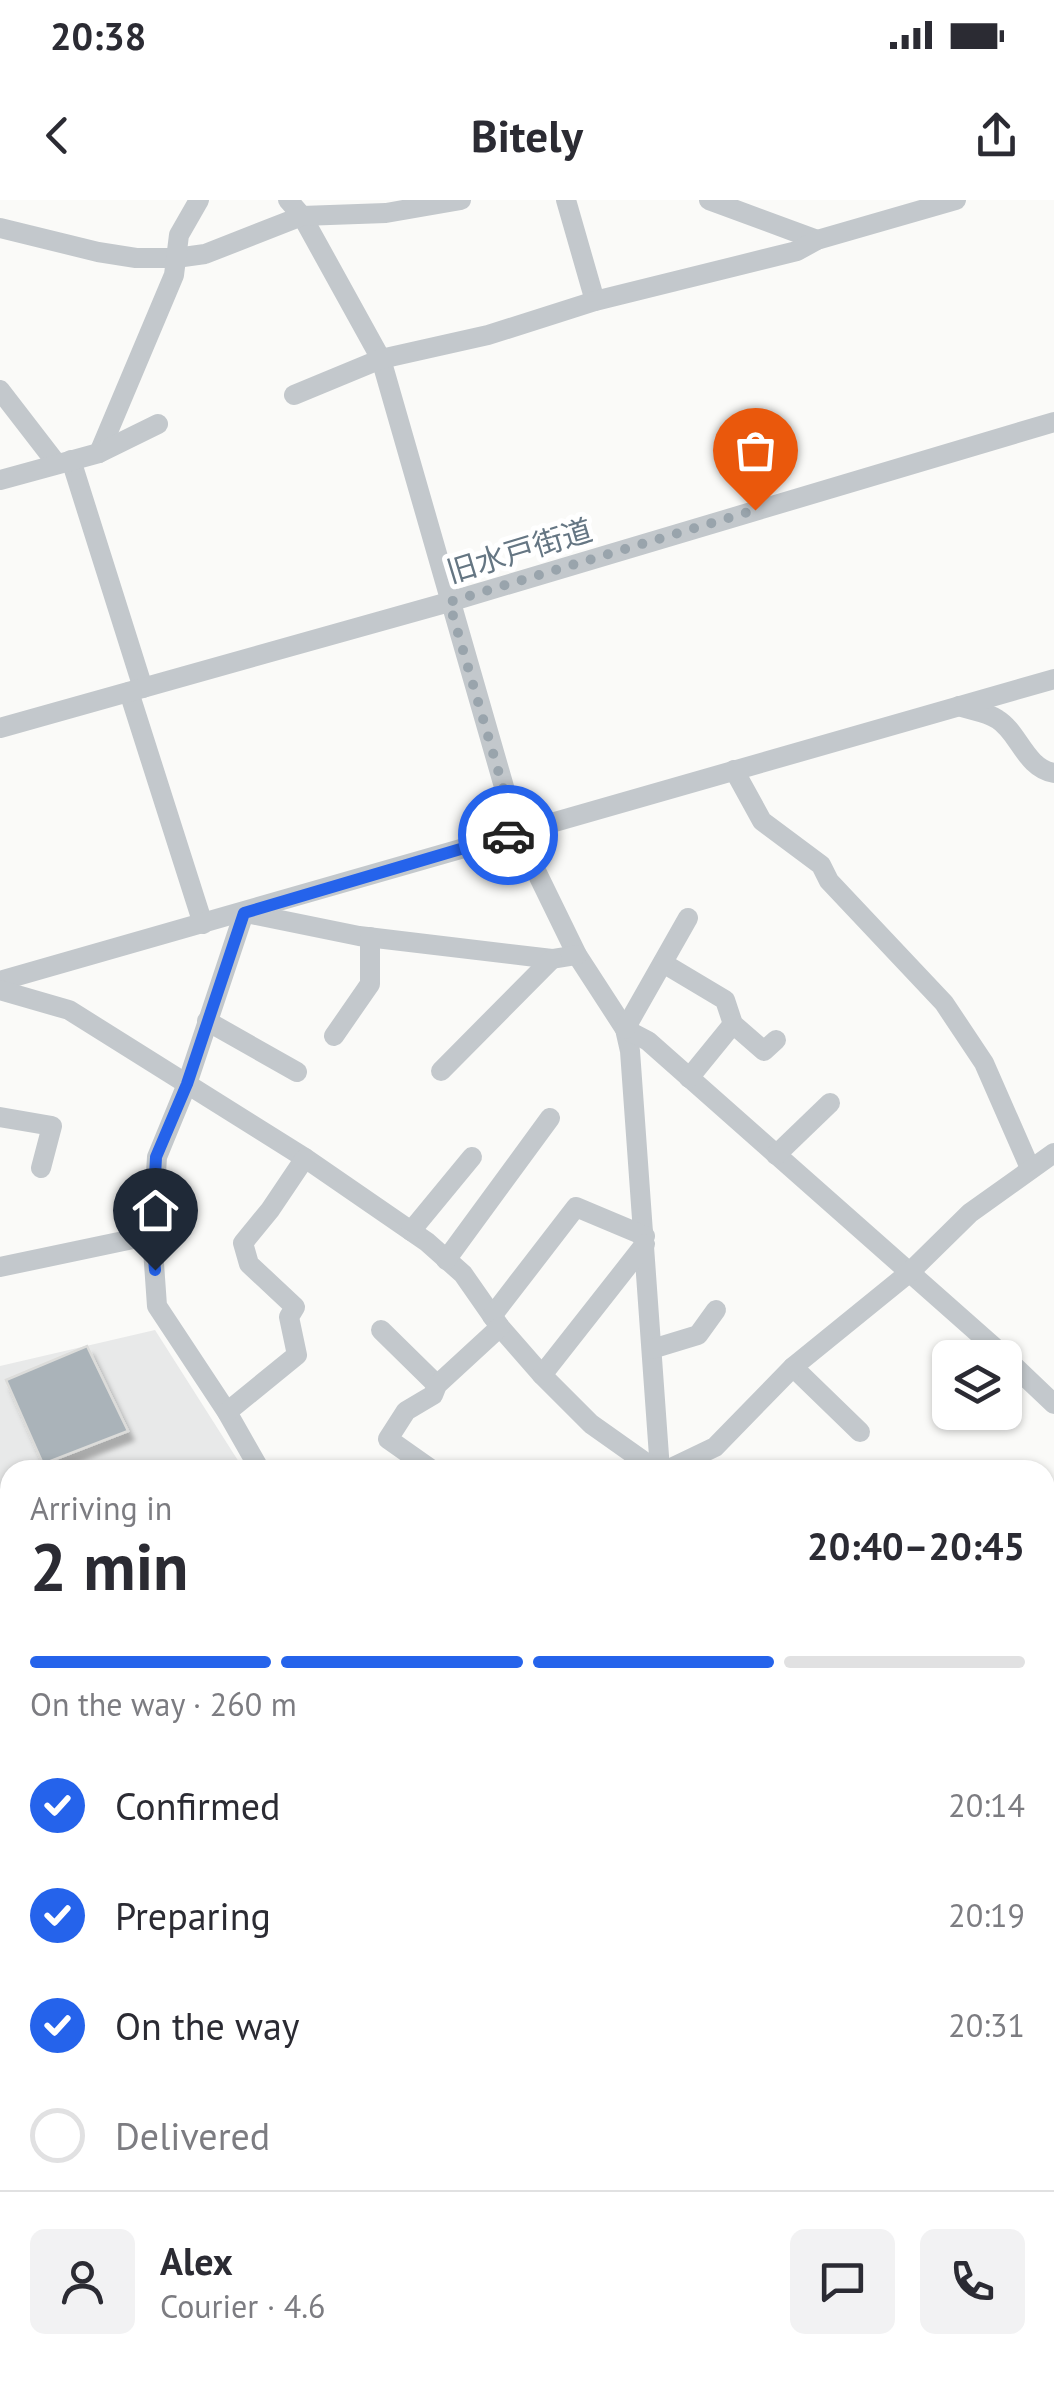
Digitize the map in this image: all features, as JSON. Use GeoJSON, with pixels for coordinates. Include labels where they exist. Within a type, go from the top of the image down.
{"type":"FeatureCollection","features":[{"type":"Feature","properties":{"kind":"street"},"geometry":{"type":"LineString","coordinates":[[99,453],[174,275],[179,235],[199,200]]}},
{"type":"Feature","properties":{"kind":"street"},"geometry":{"type":"LineString","coordinates":[[0,228],[98,252],[136,258],[176,258],[205,254],[295,208],[386,212],[462,200]]}},
{"type":"Feature","properties":{"kind":"street"},"geometry":{"type":"LineString","coordinates":[[566,200],[595,301]]}},
{"type":"Feature","properties":{"kind":"street"},"geometry":{"type":"LineString","coordinates":[[709,200],[817,240]]}},
{"type":"Feature","properties":{"kind":"street"},"geometry":{"type":"LineString","coordinates":[[294,395],[381,359],[797,251],[817,240],[956,200]]}},
{"type":"Feature","properties":{"kind":"street"},"geometry":{"type":"LineString","coordinates":[[295,208],[381,359],[516,832],[577,955],[625,1029],[630,1051],[660,1460]]}},
{"type":"Feature","properties":{"kind":"street"},"geometry":{"type":"LineString","coordinates":[[0,390],[9,417],[64,462],[136,690],[203,924]]}},
{"type":"Feature","properties":{"kind":"street","name":"旧水戸街道"},"geometry":{"type":"LineString","coordinates":[[0,728],[449,602],[1054,422]]}},
{"type":"Feature","properties":{"kind":"street"},"geometry":{"type":"LineString","coordinates":[[0,480],[99,453],[158,424]]}},
{"type":"Feature","properties":{"kind":"street"},"geometry":{"type":"LineString","coordinates":[[0,981],[1054,679]]}},
{"type":"Feature","properties":{"kind":"street"},"geometry":{"type":"LineString","coordinates":[[959,706],[999,719],[1026,754],[1046,772],[1054,773]]}},
{"type":"Feature","properties":{"kind":"street"},"geometry":{"type":"LineString","coordinates":[[734,770],[762,821],[821,865],[829,881],[944,1003],[984,1063],[1030,1168]]}},
{"type":"Feature","properties":{"kind":"street"},"geometry":{"type":"LineString","coordinates":[[244,913],[370,937],[552,959],[577,955]]}},
{"type":"Feature","properties":{"kind":"street"},"geometry":{"type":"LineString","coordinates":[[244,913],[187,1084],[156,1157],[152,1235],[157,1306],[254,1460]]}},
{"type":"Feature","properties":{"kind":"street"},"geometry":{"type":"LineString","coordinates":[[625,1029],[688,918]]}},
{"type":"Feature","properties":{"kind":"street"},"geometry":{"type":"LineString","coordinates":[[334,1036],[370,984],[370,937]]}},
{"type":"Feature","properties":{"kind":"street"},"geometry":{"type":"LineString","coordinates":[[440,1071],[552,959]]}},
{"type":"Feature","properties":{"kind":"street"},"geometry":{"type":"LineString","coordinates":[[663,963],[726,1000],[733,1024],[764,1050],[776,1040]]}},
{"type":"Feature","properties":{"kind":"street"},"geometry":{"type":"LineString","coordinates":[[0,990],[70,1010],[305,1158],[410,1231],[463,1274],[496,1322],[542,1376],[591,1424],[646,1460]]}},
{"type":"Feature","properties":{"kind":"street"},"geometry":{"type":"LineString","coordinates":[[206,1021],[298,1072]]}},
{"type":"Feature","properties":{"kind":"street"},"geometry":{"type":"LineString","coordinates":[[689,1078],[733,1024]]}},
{"type":"Feature","properties":{"kind":"street"},"geometry":{"type":"LineString","coordinates":[[625,1029],[648,1041],[1054,1404]]}},
{"type":"Feature","properties":{"kind":"street"},"geometry":{"type":"LineString","coordinates":[[776,1154],[830,1103]]}},
{"type":"Feature","properties":{"kind":"street"},"geometry":{"type":"LineString","coordinates":[[0,1117],[52,1126],[41,1168]]}},
{"type":"Feature","properties":{"kind":"street"},"geometry":{"type":"LineString","coordinates":[[446,1260],[550,1118]]}},
{"type":"Feature","properties":{"kind":"street"},"geometry":{"type":"LineString","coordinates":[[684,1460],[715,1447],[793,1366],[910,1272],[970,1213],[1054,1154]]}},
{"type":"Feature","properties":{"kind":"street"},"geometry":{"type":"LineString","coordinates":[[410,1231],[472,1157]]}},
{"type":"Feature","properties":{"kind":"street"},"geometry":{"type":"LineString","coordinates":[[227,1412],[297,1355],[289,1317],[295,1307],[249,1264],[243,1243],[305,1158]]}},
{"type":"Feature","properties":{"kind":"street"},"geometry":{"type":"LineString","coordinates":[[418,1460],[388,1439],[406,1411],[433,1395],[437,1385],[496,1322],[576,1207],[645,1240]]}},
{"type":"Feature","properties":{"kind":"street"},"geometry":{"type":"LineString","coordinates":[[0,1267],[152,1235]]}},
{"type":"Feature","properties":{"kind":"street"},"geometry":{"type":"LineString","coordinates":[[542,1376],[645,1240]]}},
{"type":"Feature","properties":{"kind":"street"},"geometry":{"type":"LineString","coordinates":[[652,1349],[698,1334],[716,1310]]}},
{"type":"Feature","properties":{"kind":"street"},"geometry":{"type":"LineString","coordinates":[[381,1330],[437,1385]]}},
{"type":"Feature","properties":{"kind":"street"},"geometry":{"type":"LineString","coordinates":[[793,1366],[860,1432]]}},
{"type":"Feature","properties":{"kind":"shaded area"},"geometry":{"type":"Polygon","coordinates":[[[155,1330],[238,1460],[0,1460],[0,1366],[155,1330]]]}},
{"type":"Feature","properties":{"kind":"building"},"geometry":{"type":"Polygon","coordinates":[[[87,1346],[128,1431],[53,1460],[41,1460],[6,1380],[87,1346]]]}},
{"type":"Feature","properties":{"kind":"way so far"},"geometry":{"type":"LineString","coordinates":[[508,835],[516,832],[449,602],[755,510]]}},
{"type":"Feature","properties":{"kind":"route"},"geometry":{"type":"LineString","coordinates":[[155,1270],[152,1235],[156,1157],[187,1084],[244,913],[508,835]]}}]}
